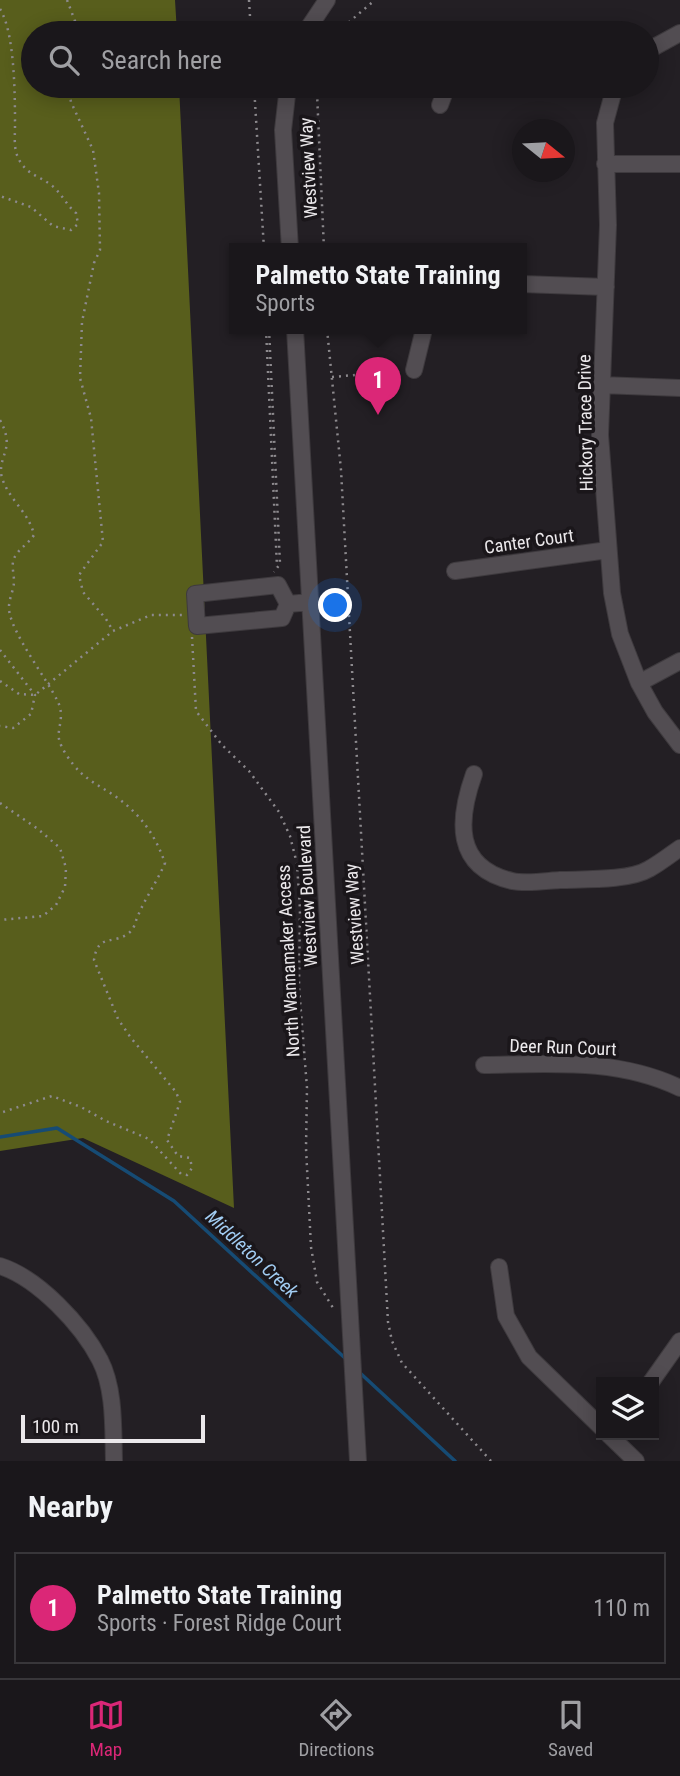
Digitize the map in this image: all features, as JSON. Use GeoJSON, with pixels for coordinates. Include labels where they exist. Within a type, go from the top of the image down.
{"type":"FeatureCollection","features":[{"type":"Feature","properties":{"kind":"street"},"geometry":{"type":"LineString","coordinates":[[313,21],[327,0]]}},
{"type":"Feature","properties":{"kind":"street"},"geometry":{"type":"LineString","coordinates":[[659,44],[680,33]]}},
{"type":"Feature","properties":{"kind":"street"},"geometry":{"type":"LineString","coordinates":[[287,98],[284,130],[290,243]]}},
{"type":"Feature","properties":{"kind":"street"},"geometry":{"type":"LineString","coordinates":[[440,105],[443,98]]}},
{"type":"Feature","properties":{"kind":"street","name":"Hickory Trace Drive"},"geometry":{"type":"LineString","coordinates":[[612,98],[605,123],[608,225],[600,435],[612,593],[620,634],[639,683],[655,712],[680,745]]}},
{"type":"Feature","properties":{"kind":"street"},"geometry":{"type":"LineString","coordinates":[[605,164],[680,164]]}},
{"type":"Feature","properties":{"kind":"street"},"geometry":{"type":"LineString","coordinates":[[527,285],[606,287]]}},
{"type":"Feature","properties":{"kind":"street","name":"Westview Boulevard"},"geometry":{"type":"LineString","coordinates":[[295,334],[358,1461]]}},
{"type":"Feature","properties":{"kind":"street"},"geometry":{"type":"LineString","coordinates":[[414,370],[423,334]]}},
{"type":"Feature","properties":{"kind":"street"},"geometry":{"type":"LineString","coordinates":[[601,386],[680,388]]}},
{"type":"Feature","properties":{"kind":"street","name":"Canter Court"},"geometry":{"type":"LineString","coordinates":[[455,571],[608,550]]}},
{"type":"Feature","properties":{"kind":"street"},"geometry":{"type":"LineString","coordinates":[[275,579],[288,604],[282,618],[197,626],[195,594],[275,579]]}},
{"type":"Feature","properties":{"kind":"street"},"geometry":{"type":"LineString","coordinates":[[288,604],[310,602]]}},
{"type":"Feature","properties":{"kind":"street"},"geometry":{"type":"LineString","coordinates":[[639,683],[680,661]]}},
{"type":"Feature","properties":{"kind":"street"},"geometry":{"type":"LineString","coordinates":[[474,774],[465,799],[462,824],[465,846],[476,862],[495,875],[513,882],[608,878],[647,871],[680,848]]}},
{"type":"Feature","properties":{"kind":"street","name":"Deer Run Court"},"geometry":{"type":"LineString","coordinates":[[484,1065],[590,1064],[627,1069],[664,1080],[680,1088]]}},
{"type":"Feature","properties":{"kind":"street"},"geometry":{"type":"LineString","coordinates":[[0,1266],[17,1272],[44,1292],[72,1321],[100,1361],[113,1405],[114,1461]]}},
{"type":"Feature","properties":{"kind":"street"},"geometry":{"type":"LineString","coordinates":[[499,1267],[506,1316],[529,1357],[596,1422]]}},
{"type":"Feature","properties":{"kind":"street"},"geometry":{"type":"LineString","coordinates":[[655,1377],[680,1341]]}},
{"type":"Feature","properties":{"kind":"street"},"geometry":{"type":"LineString","coordinates":[[614,1440],[636,1461]]}},
{"type":"Feature","properties":{"kind":"path"},"geometry":{"type":"LineString","coordinates":[[67,0],[75,21]]}},
{"type":"Feature","properties":{"kind":"path"},"geometry":{"type":"LineString","coordinates":[[249,0],[250,21]]}},
{"type":"Feature","properties":{"kind":"path"},"geometry":{"type":"LineString","coordinates":[[350,21],[375,0]]}},
{"type":"Feature","properties":{"kind":"path"},"geometry":{"type":"LineString","coordinates":[[0,9],[8,24],[14,147],[21,163],[31,175],[53,186],[66,205],[76,213],[78,223],[71,230],[53,226],[31,207],[0,196]]}},
{"type":"Feature","properties":{"kind":"path"},"geometry":{"type":"LineString","coordinates":[[70,98],[93,150],[99,193],[100,250],[94,262],[82,322],[79,378],[90,418],[103,542],[79,575],[83,592],[113,631]]}},
{"type":"Feature","properties":{"kind":"path"},"geometry":{"type":"LineString","coordinates":[[255,98],[264,243]]}},
{"type":"Feature","properties":{"kind":"path","name":"Westview Way"},"geometry":{"type":"LineString","coordinates":[[317,98],[324,243]]}},
{"type":"Feature","properties":{"kind":"path"},"geometry":{"type":"LineString","coordinates":[[268,334],[277,569],[275,579]]}},
{"type":"Feature","properties":{"kind":"path","name":"Westview Way"},"geometry":{"type":"LineString","coordinates":[[328,334],[341,470],[388,1322],[392,1341],[402,1363],[491,1461]]}},
{"type":"Feature","properties":{"kind":"path"},"geometry":{"type":"LineString","coordinates":[[332,377],[414,370]]}},
{"type":"Feature","properties":{"kind":"path"},"geometry":{"type":"LineString","coordinates":[[0,420],[5,429],[7,446],[0,471],[8,490],[31,522],[34,535],[28,545],[16,554],[12,568],[14,580],[9,609],[30,656],[59,705],[62,723],[59,738],[68,756],[79,771],[140,817],[151,831],[165,863],[160,876],[147,893],[132,930],[102,942],[96,950],[94,960],[118,1019],[176,1091],[180,1102],[167,1140],[178,1156],[190,1158],[192,1168],[187,1175],[181,1174],[149,1139],[52,1096],[0,1113]]}},
{"type":"Feature","properties":{"kind":"path"},"geometry":{"type":"LineString","coordinates":[[275,579],[277,569]]}},
{"type":"Feature","properties":{"kind":"path"},"geometry":{"type":"LineString","coordinates":[[0,726],[13,727],[31,714],[36,695],[113,631],[151,615],[191,615],[196,605]]}},
{"type":"Feature","properties":{"kind":"path","name":"North Wannamaker Access"},"geometry":{"type":"LineString","coordinates":[[192,628],[196,711],[222,745],[249,771],[279,812],[295,855],[300,909],[299,987],[307,1088],[306,1148],[311,1247],[317,1282],[334,1310],[350,1326]]}},
{"type":"Feature","properties":{"kind":"path"},"geometry":{"type":"LineString","coordinates":[[0,650],[36,695]]}},
{"type":"Feature","properties":{"kind":"path"},"geometry":{"type":"LineString","coordinates":[[0,681],[19,694],[36,695]]}},
{"type":"Feature","properties":{"kind":"path"},"geometry":{"type":"LineString","coordinates":[[0,803],[60,848],[66,868],[65,887],[56,905],[43,916],[0,920]]}},
{"type":"Feature","properties":{"kind":"green space"},"geometry":{"type":"Polygon","coordinates":[[[0,0],[175,0],[176,21],[21,21],[21,98],[180,98],[234,1208],[83,1138],[0,1151],[0,0]]]}},
{"type":"Feature","properties":{"kind":"waterway","name":"Middleton Creek"},"geometry":{"type":"LineString","coordinates":[[0,1137],[57,1128],[174,1201],[346,1359]]}},
{"type":"Feature","properties":{"kind":"waterway","name":"Middleton Creek"},"geometry":{"type":"LineString","coordinates":[[359,1372],[455,1461]]}},
{"type":"Feature","properties":{"kind":"place","name":"Palmetto State Training"},"geometry":{"type":"Point","coordinates":[378,415]}}]}
